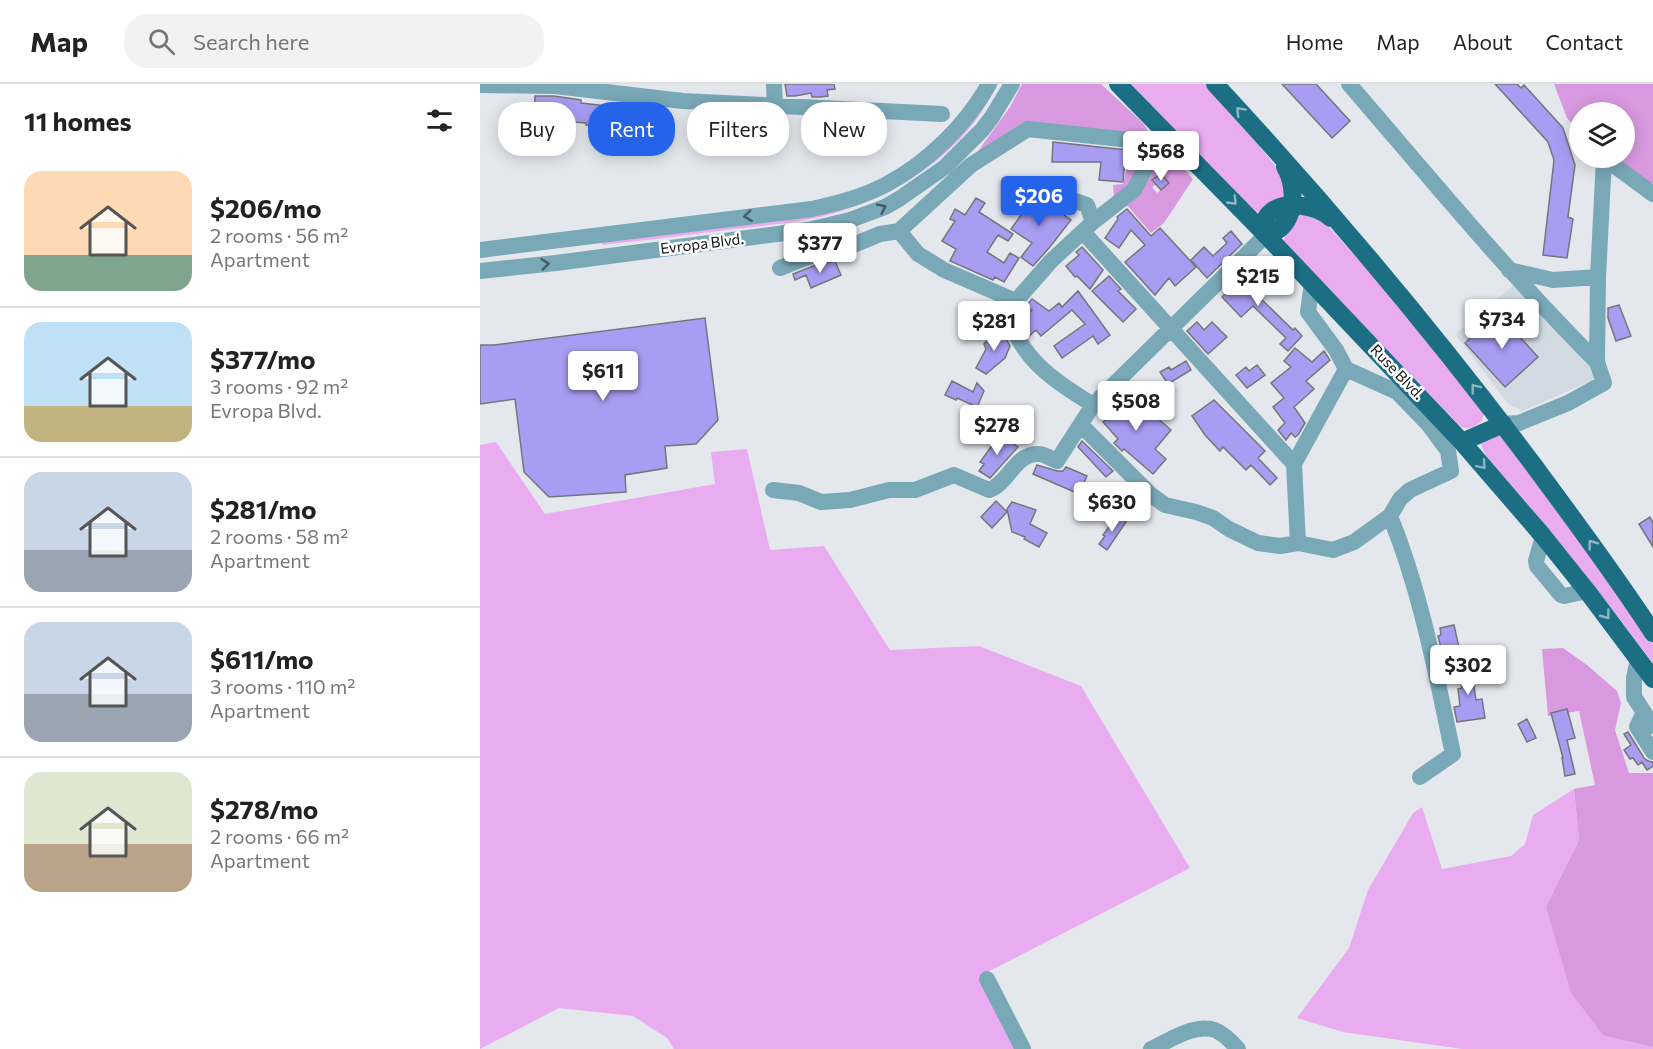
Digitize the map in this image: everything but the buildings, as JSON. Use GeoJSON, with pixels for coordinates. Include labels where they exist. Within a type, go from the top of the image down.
{"type":"FeatureCollection","features":[{"type":"Feature","properties":{"kind":"main road","name":"Ruse Blvd."},"geometry":{"type":"LineString","coordinates":[[1118,84],[1162,138],[1266,235],[1462,442],[1543,536],[1653,679]]}},
{"type":"Feature","properties":{"kind":"main road"},"geometry":{"type":"LineString","coordinates":[[1215,84],[1269,142],[1444,347],[1617,577],[1653,633]]}},
{"type":"Feature","properties":{"kind":"main road"},"geometry":{"type":"LineString","coordinates":[[1269,142],[1291,178],[1292,205]]}},
{"type":"Feature","properties":{"kind":"main road"},"geometry":{"type":"LineString","coordinates":[[1266,235],[1263,223],[1266,217],[1276,210],[1292,205],[1312,208],[1323,213],[1352,238]]}},
{"type":"Feature","properties":{"kind":"main road"},"geometry":{"type":"LineString","coordinates":[[1462,442],[1503,424]]}},
{"type":"Feature","properties":{"kind":"street"},"geometry":{"type":"LineString","coordinates":[[774,84],[775,102]]}},
{"type":"Feature","properties":{"kind":"street","name":"Evropa Blvd."},"geometry":{"type":"LineString","coordinates":[[480,250],[812,209],[851,199],[887,184],[937,148],[966,118],[989,84]]}},
{"type":"Feature","properties":{"kind":"street","name":"Evropa Blvd."},"geometry":{"type":"LineString","coordinates":[[480,271],[808,230],[850,220],[885,207],[945,167],[987,124],[1012,84]]}},
{"type":"Feature","properties":{"kind":"street"},"geometry":{"type":"LineString","coordinates":[[1349,84],[1509,270],[1597,362]]}},
{"type":"Feature","properties":{"kind":"street"},"geometry":{"type":"LineString","coordinates":[[480,85],[555,86],[701,102]]}},
{"type":"Feature","properties":{"kind":"street"},"geometry":{"type":"LineString","coordinates":[[789,107],[942,114]]}},
{"type":"Feature","properties":{"kind":"street"},"geometry":{"type":"LineString","coordinates":[[780,268],[813,255],[846,248],[880,234],[899,231],[971,165],[1028,129],[1162,138],[1134,190],[1051,261],[1016,301],[1010,324],[1024,348],[1042,369],[1093,405]]}},
{"type":"Feature","properties":{"kind":"street"},"geometry":{"type":"LineString","coordinates":[[1503,424],[1519,423],[1568,403],[1604,383],[1597,362],[1598,277],[1604,158],[1653,194]]}},
{"type":"Feature","properties":{"kind":"street"},"geometry":{"type":"LineString","coordinates":[[1037,188],[1087,206],[1119,202]]}},
{"type":"Feature","properties":{"kind":"street"},"geometry":{"type":"LineString","coordinates":[[1087,206],[1088,227],[1171,330],[1294,464]]}},
{"type":"Feature","properties":{"kind":"street"},"geometry":{"type":"LineString","coordinates":[[899,231],[918,254],[935,265],[1016,301]]}},
{"type":"Feature","properties":{"kind":"street"},"geometry":{"type":"LineString","coordinates":[[772,490],[799,493],[821,502],[830,502],[850,500],[889,490],[915,490],[954,475],[989,490],[997,487],[1017,464],[1028,456],[1042,454],[1057,461],[1093,405],[1266,235]]}},
{"type":"Feature","properties":{"kind":"street"},"geometry":{"type":"LineString","coordinates":[[1509,270],[1553,280],[1598,277]]}},
{"type":"Feature","properties":{"kind":"street"},"geometry":{"type":"LineString","coordinates":[[1081,425],[1150,494],[1165,505],[1213,518],[1229,529],[1258,543],[1280,546],[1298,543],[1333,550],[1354,542],[1390,516],[1400,499],[1410,490],[1451,471],[1448,451],[1429,425],[1397,392],[1346,369],[1336,350],[1308,312],[1312,283]]}},
{"type":"Feature","properties":{"kind":"street"},"geometry":{"type":"LineString","coordinates":[[1298,543],[1294,464],[1346,369]]}},
{"type":"Feature","properties":{"kind":"street"},"geometry":{"type":"LineString","coordinates":[[1390,516],[1404,550],[1444,705],[1453,754],[1420,777]]}},
{"type":"Feature","properties":{"kind":"street"},"geometry":{"type":"LineString","coordinates":[[1638,659],[1634,678],[1634,697],[1648,719],[1637,727],[1653,752]]}},
{"type":"Feature","properties":{"kind":"street"},"geometry":{"type":"LineString","coordinates":[[987,979],[1023,1049]]}},
{"type":"Feature","properties":{"kind":"street"},"geometry":{"type":"LineString","coordinates":[[1151,1049],[1185,1033],[1203,1028],[1217,1031],[1238,1049]]}},
{"type":"Feature","properties":{"kind":"shaded area"},"geometry":{"type":"Polygon","coordinates":[[[995,84],[998,84],[980,114],[954,146],[901,185],[861,204],[799,221],[602,245],[602,243],[883,187],[995,84]]]}},
{"type":"Feature","properties":{"kind":"shaded area"},"geometry":{"type":"Polygon","coordinates":[[[1022,84],[1101,84],[1144,124],[1149,133],[1146,137],[1032,124],[971,161],[1010,107],[1022,84]]]}},
{"type":"Feature","properties":{"kind":"shaded area"},"geometry":{"type":"Polygon","coordinates":[[[1130,84],[1209,84],[1280,172],[1288,197],[1256,213],[1130,84]]]}},
{"type":"Feature","properties":{"kind":"shaded area"},"geometry":{"type":"Polygon","coordinates":[[[1554,84],[1653,84],[1653,183],[1643,187],[1617,168],[1635,168],[1635,102],[1569,102],[1569,120],[1554,84]]]}},
{"type":"Feature","properties":{"kind":"shaded area"},"geometry":{"type":"Polygon","coordinates":[[[1163,147],[1193,179],[1164,223],[1151,233],[1126,204],[1114,196],[1113,185],[1123,184],[1131,150],[1143,151],[1163,147]],[[1161,174],[1153,180],[1156,184],[1152,187],[1157,193],[1169,183],[1161,174]]]}},
{"type":"Feature","properties":{"kind":"shaded area"},"geometry":{"type":"Polygon","coordinates":[[[1305,213],[1325,223],[1389,292],[1485,411],[1482,421],[1467,428],[1458,424],[1283,241],[1298,214],[1305,213]]]}},
{"type":"Feature","properties":{"kind":"shaded area"},"geometry":{"type":"Polygon","coordinates":[[[1516,283],[1591,363],[1595,379],[1523,411],[1508,404],[1455,334],[1516,283]]]}},
{"type":"Feature","properties":{"kind":"shaded area"},"geometry":{"type":"Polygon","coordinates":[[[1502,433],[1653,638],[1653,663],[1567,551],[1485,454],[1481,442],[1502,433]]]}},
{"type":"Feature","properties":{"kind":"shaded area"},"geometry":{"type":"Polygon","coordinates":[[[496,442],[545,514],[715,484],[711,452],[747,449],[770,550],[824,546],[890,650],[979,646],[1081,686],[1190,868],[978,977],[1018,1049],[674,1049],[667,1038],[633,1016],[559,1008],[480,1049],[480,445],[496,442]]]}},
{"type":"Feature","properties":{"kind":"shaded area"},"geometry":{"type":"Polygon","coordinates":[[[1563,648],[1617,691],[1621,703],[1615,730],[1629,773],[1653,773],[1653,1047],[1604,1036],[1571,993],[1546,907],[1579,840],[1574,789],[1595,785],[1579,711],[1548,716],[1542,649],[1563,648]]]}},
{"type":"Feature","properties":{"kind":"shaded area"},"geometry":{"type":"Polygon","coordinates":[[[1574,789],[1579,840],[1546,907],[1604,1036],[1653,1047],[1653,1049],[1462,1049],[1343,1032],[1297,1018],[1349,948],[1368,890],[1413,813],[1422,807],[1442,869],[1511,856],[1525,844],[1533,815],[1574,789]]]}}]}
